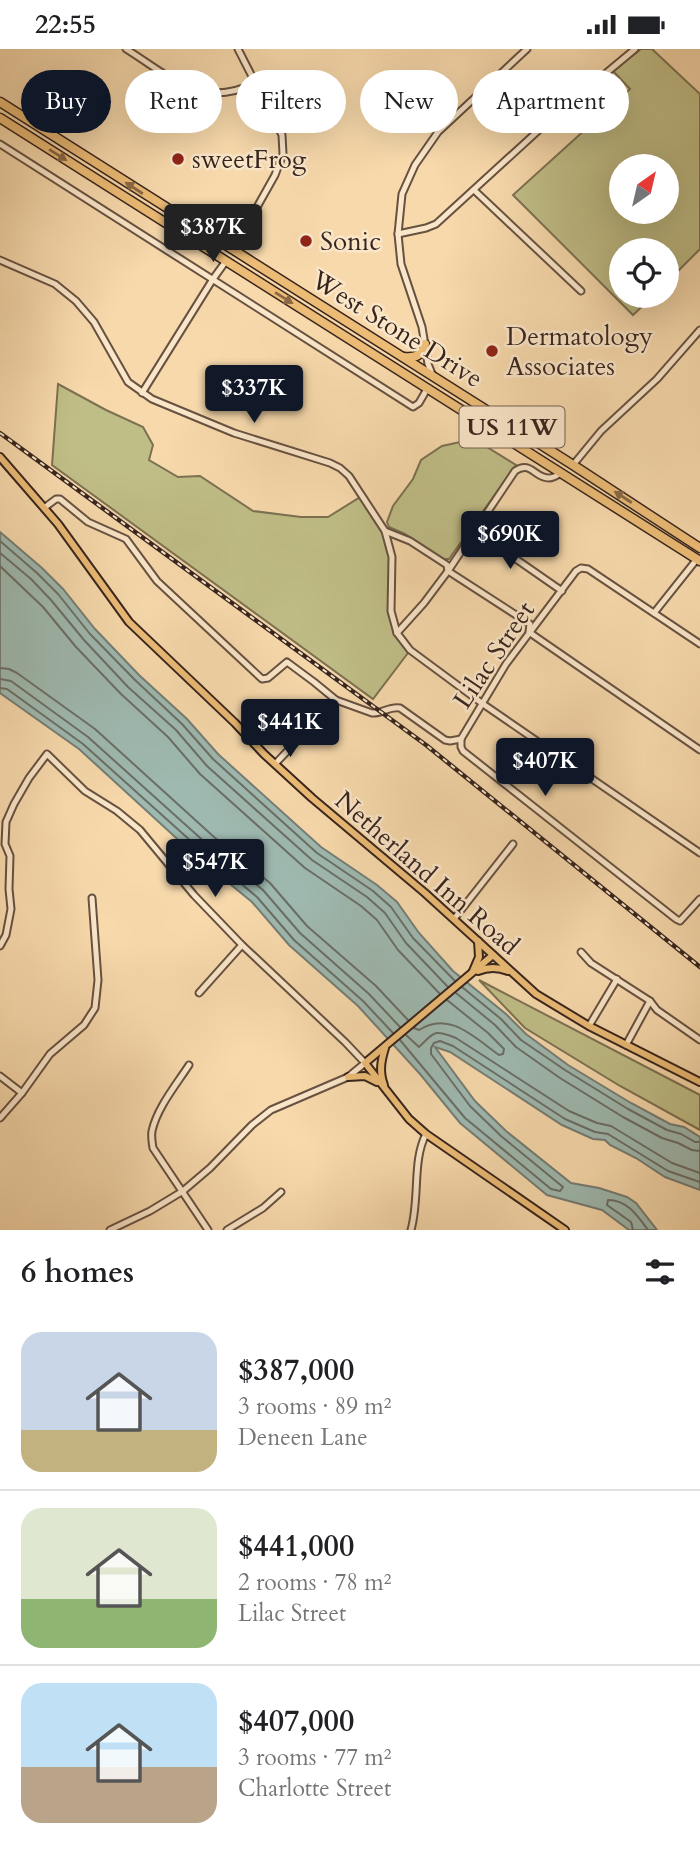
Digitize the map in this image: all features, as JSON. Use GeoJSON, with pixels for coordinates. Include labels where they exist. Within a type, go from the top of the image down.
{"type":"FeatureCollection","features":[{"type":"Feature","properties":{"kind":"highway","name":"West Stone Drive"},"geometry":{"type":"LineString","coordinates":[[0,102],[700,548]]}},
{"type":"Feature","properties":{"kind":"highway","name":"West Stone Drive"},"geometry":{"type":"LineString","coordinates":[[0,118],[426,389],[699,558]]}},
{"type":"Feature","properties":{"kind":"highway"},"geometry":{"type":"LineString","coordinates":[[226,261],[233,251]]}},
{"type":"Feature","properties":{"kind":"highway"},"geometry":{"type":"LineString","coordinates":[[398,355],[417,356],[423,352],[425,344]]}},
{"type":"Feature","properties":{"kind":"highway"},"geometry":{"type":"LineString","coordinates":[[426,389],[433,377]]}},
{"type":"Feature","properties":{"kind":"highway"},"geometry":{"type":"LineString","coordinates":[[561,473],[573,465]]}},
{"type":"Feature","properties":{"kind":"highway"},"geometry":{"type":"LineString","coordinates":[[649,514],[651,530]]}},
{"type":"Feature","properties":{"kind":"main road","name":"Netherland Inn Road"},"geometry":{"type":"LineString","coordinates":[[0,457],[72,542],[129,622],[312,798],[454,919],[536,994],[589,1026],[700,1082]]}},
{"type":"Feature","properties":{"kind":"main road"},"geometry":{"type":"LineString","coordinates":[[477,940],[477,969]]}},
{"type":"Feature","properties":{"kind":"main road"},"geometry":{"type":"LineString","coordinates":[[493,955],[365,1063],[409,1119],[426,1134],[565,1230]]}},
{"type":"Feature","properties":{"kind":"main road"},"geometry":{"type":"LineString","coordinates":[[477,969],[498,968],[513,975]]}},
{"type":"Feature","properties":{"kind":"main road"},"geometry":{"type":"LineString","coordinates":[[386,1048],[382,1057],[381,1074],[386,1090]]}},
{"type":"Feature","properties":{"kind":"main road"},"geometry":{"type":"LineString","coordinates":[[348,1077],[359,1075],[371,1078],[386,1090]]}},
{"type":"Feature","properties":{"kind":"street"},"geometry":{"type":"LineString","coordinates":[[126,49],[196,91],[216,94],[236,90]]}},
{"type":"Feature","properties":{"kind":"street"},"geometry":{"type":"LineString","coordinates":[[238,49],[248,70]]}},
{"type":"Feature","properties":{"kind":"street"},"geometry":{"type":"LineString","coordinates":[[433,377],[422,327],[401,264],[398,234],[402,194],[415,165],[438,132],[527,49]]}},
{"type":"Feature","properties":{"kind":"street"},"geometry":{"type":"LineString","coordinates":[[398,234],[436,224],[551,119],[635,49]]}},
{"type":"Feature","properties":{"kind":"street"},"geometry":{"type":"LineString","coordinates":[[233,251],[275,175],[283,154],[281,133]]}},
{"type":"Feature","properties":{"kind":"street"},"geometry":{"type":"LineString","coordinates":[[0,145],[413,407],[419,403],[426,389]]}},
{"type":"Feature","properties":{"kind":"street"},"geometry":{"type":"LineString","coordinates":[[474,190],[582,292]]}},
{"type":"Feature","properties":{"kind":"street"},"geometry":{"type":"LineString","coordinates":[[0,260],[55,284],[76,301],[94,321],[128,381],[142,393],[162,404],[234,433],[340,468],[349,476],[385,531],[392,557],[391,611],[397,633],[410,650],[483,704],[700,853]]}},
{"type":"Feature","properties":{"kind":"street"},"geometry":{"type":"LineString","coordinates":[[142,393],[226,261]]}},
{"type":"Feature","properties":{"kind":"street"},"geometry":{"type":"LineString","coordinates":[[573,465],[601,431],[657,379],[700,330]]}},
{"type":"Feature","properties":{"kind":"street"},"geometry":{"type":"LineString","coordinates":[[397,633],[448,571],[519,468],[527,467],[551,478],[561,473]]}},
{"type":"Feature","properties":{"kind":"street"},"geometry":{"type":"LineString","coordinates":[[44,508],[60,499],[88,522],[126,539],[157,581],[261,679],[268,678],[287,662],[336,700],[377,714],[390,708],[400,708],[445,740],[461,739],[463,751],[680,921],[700,899]]}},
{"type":"Feature","properties":{"kind":"street"},"geometry":{"type":"LineString","coordinates":[[474,530],[562,591]]}},
{"type":"Feature","properties":{"kind":"street"},"geometry":{"type":"LineString","coordinates":[[385,531],[410,541],[447,565],[448,571],[530,624],[529,632],[700,750]]}},
{"type":"Feature","properties":{"kind":"street"},"geometry":{"type":"LineString","coordinates":[[699,558],[654,613],[700,644]]}},
{"type":"Feature","properties":{"kind":"street","name":"Lilac Street"},"geometry":{"type":"LineString","coordinates":[[461,739],[506,664],[576,571],[581,568],[589,569],[654,613]]}},
{"type":"Feature","properties":{"kind":"street"},"geometry":{"type":"LineString","coordinates":[[275,764],[336,700]]}},
{"type":"Feature","properties":{"kind":"street"},"geometry":{"type":"LineString","coordinates":[[0,946],[6,935],[11,909],[10,856],[5,844],[6,822],[19,795],[47,754],[85,791],[117,811],[140,830],[194,895],[242,945],[365,1063],[348,1077],[265,1114],[183,1191],[110,1230]]}},
{"type":"Feature","properties":{"kind":"street"},"geometry":{"type":"LineString","coordinates":[[454,919],[513,844]]}},
{"type":"Feature","properties":{"kind":"street"},"geometry":{"type":"LineString","coordinates":[[0,1118],[50,1054],[84,1025],[96,1008],[98,980],[92,898]]}},
{"type":"Feature","properties":{"kind":"street"},"geometry":{"type":"LineString","coordinates":[[199,993],[242,945]]}},
{"type":"Feature","properties":{"kind":"street"},"geometry":{"type":"LineString","coordinates":[[581,952],[591,963],[650,1001],[657,1010],[700,1040]]}},
{"type":"Feature","properties":{"kind":"street"},"geometry":{"type":"LineString","coordinates":[[589,1026],[617,979]]}},
{"type":"Feature","properties":{"kind":"street"},"geometry":{"type":"LineString","coordinates":[[626,1045],[650,1001]]}},
{"type":"Feature","properties":{"kind":"street"},"geometry":{"type":"LineString","coordinates":[[188,1065],[165,1102],[151,1137],[153,1148],[208,1230]]}},
{"type":"Feature","properties":{"kind":"street"},"geometry":{"type":"LineString","coordinates":[[0,1076],[22,1093]]}},
{"type":"Feature","properties":{"kind":"street"},"geometry":{"type":"LineString","coordinates":[[411,1230],[417,1203],[418,1157],[426,1134]]}},
{"type":"Feature","properties":{"kind":"street"},"geometry":{"type":"LineString","coordinates":[[227,1230],[264,1208],[281,1192]]}},
{"type":"Feature","properties":{"kind":"shaded area"},"geometry":{"type":"Polygon","coordinates":[[[641,49],[652,49],[700,94],[700,249],[679,270],[679,238],[609,238],[609,291],[513,195],[581,133],[629,133],[629,70],[614,70],[641,49]]]}},
{"type":"Feature","properties":{"kind":"shaded area"},"geometry":{"type":"Polygon","coordinates":[[[626,308],[640,308],[633,315],[626,308]]]}},
{"type":"Feature","properties":{"kind":"shaded area"},"geometry":{"type":"Polygon","coordinates":[[[58,384],[143,427],[153,445],[149,460],[178,477],[200,476],[253,511],[301,517],[328,517],[362,496],[390,544],[391,611],[397,633],[408,653],[373,699],[52,465],[58,384]]]}},
{"type":"Feature","properties":{"kind":"shaded area"},"geometry":{"type":"Polygon","coordinates":[[[474,439],[516,465],[449,559],[443,559],[405,534],[389,527],[387,522],[393,506],[413,479],[421,460],[442,446],[474,439]]]}},
{"type":"Feature","properties":{"kind":"shaded area"},"geometry":{"type":"Polygon","coordinates":[[[479,980],[700,1095],[700,1130],[620,1086],[525,1028],[479,980]]]}},
{"type":"Feature","properties":{"kind":"water"},"geometry":{"type":"Polygon","coordinates":[[[0,532],[63,589],[95,629],[139,675],[187,719],[218,754],[321,847],[397,902],[419,933],[453,971],[526,1034],[568,1065],[631,1103],[700,1137],[700,1190],[665,1177],[605,1140],[593,1139],[562,1125],[450,1052],[435,1047],[475,1101],[506,1131],[571,1183],[627,1197],[636,1203],[657,1230],[629,1230],[602,1210],[547,1195],[460,1123],[358,1006],[289,945],[252,902],[197,857],[79,749],[0,693],[0,532]]]}},
{"type":"Feature","properties":{"kind":"railway"},"geometry":{"type":"LineString","coordinates":[[0,433],[426,745],[700,967]]}},
{"type":"Feature","properties":{"kind":"place","name":"sweetFrog"},"geometry":{"type":"Point","coordinates":[178,159]}},
{"type":"Feature","properties":{"kind":"place","name":"Sonic"},"geometry":{"type":"Point","coordinates":[306,241]}},
{"type":"Feature","properties":{"kind":"place","name":"Dermatology Associates"},"geometry":{"type":"Point","coordinates":[492,351]}}]}
